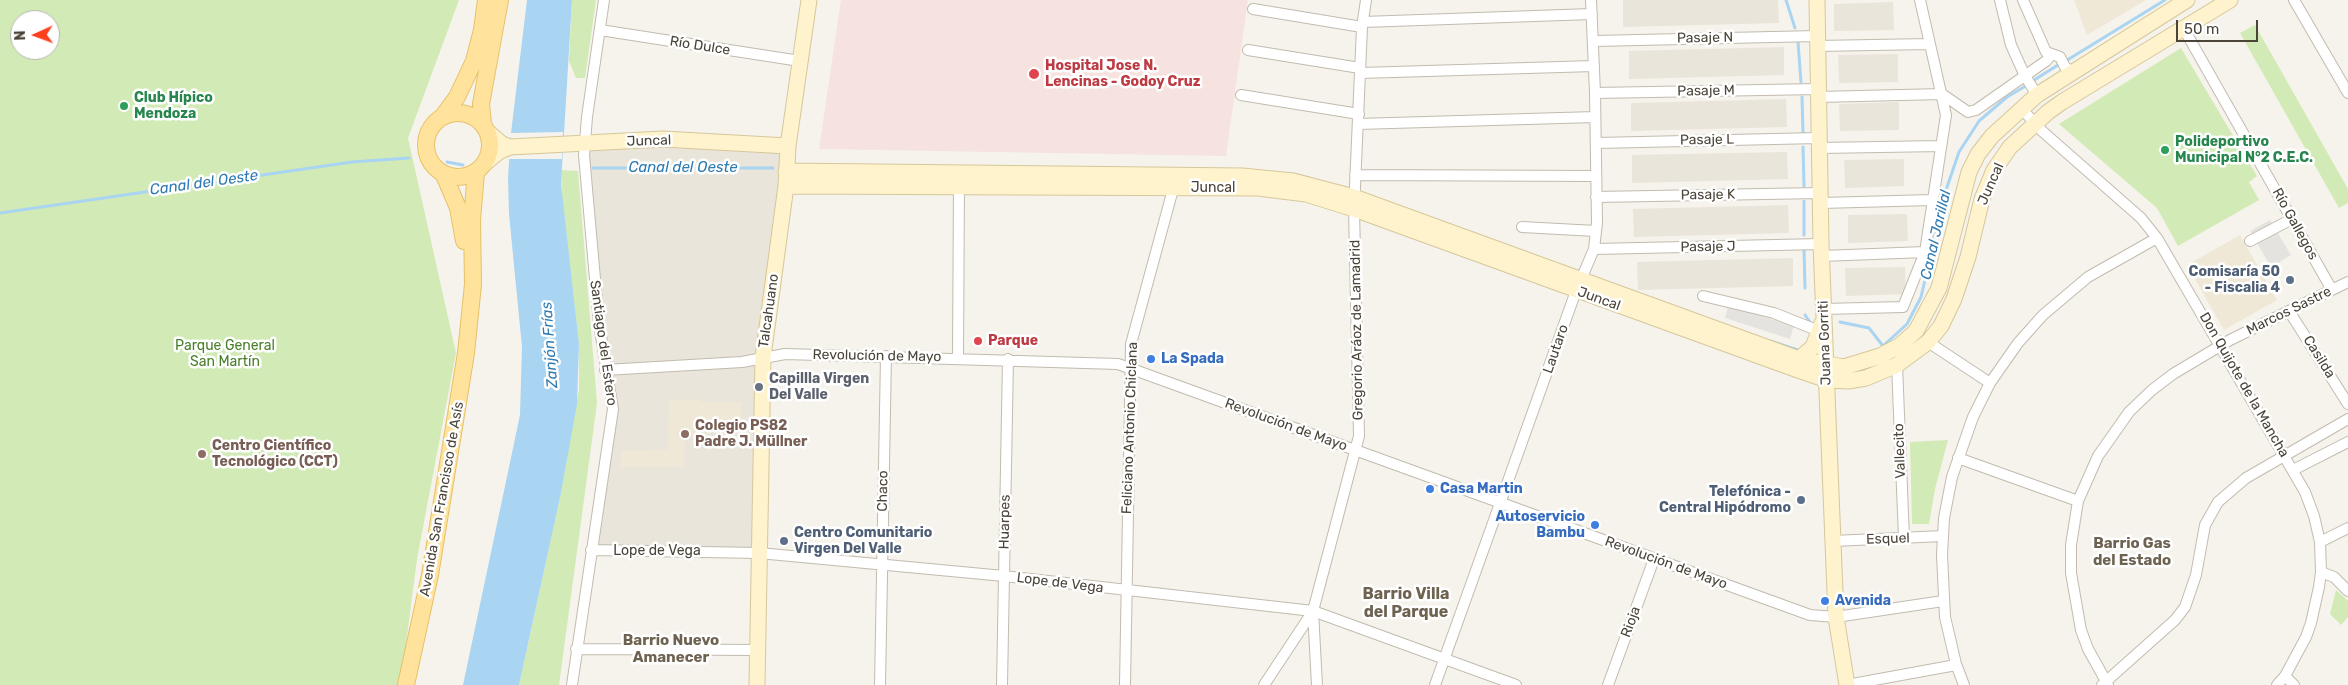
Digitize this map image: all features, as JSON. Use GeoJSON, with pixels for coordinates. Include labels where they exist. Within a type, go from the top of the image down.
{"type":"FeatureCollection","features":[{"type":"Feature","properties":{"kind":"main road"},"geometry":{"type":"LineString","coordinates":[[443,116],[457,97],[474,61],[482,30],[486,0]]}},
{"type":"Feature","properties":{"kind":"main road"},"geometry":{"type":"LineString","coordinates":[[486,128],[466,113],[453,112],[434,122],[425,140],[429,160],[435,169],[444,175],[454,178],[466,177],[480,168],[489,154],[486,128],[481,104],[500,0]]}},
{"type":"Feature","properties":{"kind":"main road","name":"Avenida San Francisco de Asís"},"geometry":{"type":"LineString","coordinates":[[406,685],[430,575],[466,353],[473,284],[472,220],[480,168]]}},
{"type":"Feature","properties":{"kind":"main road","name":"Avenida San Francisco de Asís"},"geometry":{"type":"LineString","coordinates":[[444,175],[462,222],[470,313]]}},
{"type":"Feature","properties":{"kind":"street","name":"Santiago del Estero"},"geometry":{"type":"LineString","coordinates":[[572,685],[613,410],[593,277],[584,144],[604,0]]}},
{"type":"Feature","properties":{"kind":"street","name":"Talcahuano"},"geometry":{"type":"LineString","coordinates":[[757,685],[763,357],[786,179],[788,146],[809,0]]}},
{"type":"Feature","properties":{"kind":"street","name":"Gregorio Aráoz de Lamadrid"},"geometry":{"type":"LineString","coordinates":[[1317,685],[1313,611],[1359,436],[1354,203],[1360,70],[1366,0]]}},
{"type":"Feature","properties":{"kind":"street","name":"Lautaro"},"geometry":{"type":"LineString","coordinates":[[1435,685],[1579,286],[1594,250],[1596,231],[1596,143],[1594,41],[1591,0]]}},
{"type":"Feature","properties":{"kind":"street","name":"Juana Gorriti"},"geometry":{"type":"LineString","coordinates":[[1817,0],[1820,198],[1836,617],[1847,685]]}},
{"type":"Feature","properties":{"kind":"street"},"geometry":{"type":"LineString","coordinates":[[1799,359],[1813,347],[1824,312],[1903,307],[1925,252],[1946,121],[1942,94],[1920,0]]}},
{"type":"Feature","properties":{"kind":"street"},"geometry":{"type":"LineString","coordinates":[[2000,0],[2011,45],[2025,76],[2037,95]]}},
{"type":"Feature","properties":{"kind":"street"},"geometry":{"type":"LineString","coordinates":[[2023,0],[2046,52],[2060,57],[2065,67],[2073,72]]}},
{"type":"Feature","properties":{"kind":"street","name":"Juncal"},"geometry":{"type":"LineString","coordinates":[[1579,286],[1799,359],[1826,372],[1844,366],[1856,365],[1880,356],[1899,346],[1916,331],[1939,288],[1969,172],[1978,154],[2020,108],[2037,95],[2187,0]]}},
{"type":"Feature","properties":{"kind":"street","name":"Juncal"},"geometry":{"type":"LineString","coordinates":[[786,179],[1175,182],[1285,191],[1354,203],[1579,286],[1848,381],[1866,378],[1897,365],[1928,342],[1941,326],[1954,299],[1968,257],[1982,199],[1994,170],[2010,147],[2034,123],[2062,102],[2230,0]]}},
{"type":"Feature","properties":{"kind":"street"},"geometry":{"type":"LineString","coordinates":[[2294,0],[2348,93]]}},
{"type":"Feature","properties":{"kind":"street"},"geometry":{"type":"LineString","coordinates":[[1253,9],[1363,24],[1592,14]]}},
{"type":"Feature","properties":{"kind":"street","name":"Río Gallegos"},"geometry":{"type":"LineString","coordinates":[[2184,29],[2332,290]]}},
{"type":"Feature","properties":{"kind":"street","name":"Río Dulce"},"geometry":{"type":"LineString","coordinates":[[600,30],[800,62]]}},
{"type":"Feature","properties":{"kind":"street","name":"Pasaje N"},"geometry":{"type":"LineString","coordinates":[[1594,41],[1817,41],[1929,44]]}},
{"type":"Feature","properties":{"kind":"street"},"geometry":{"type":"LineString","coordinates":[[1248,50],[1360,70],[1594,66]]}},
{"type":"Feature","properties":{"kind":"street"},"geometry":{"type":"LineString","coordinates":[[1942,94],[1968,112],[1976,110],[2046,61],[2051,55]]}},
{"type":"Feature","properties":{"kind":"street","name":"Pasaje M"},"geometry":{"type":"LineString","coordinates":[[1595,93],[1942,94]]}},
{"type":"Feature","properties":{"kind":"street"},"geometry":{"type":"LineString","coordinates":[[1241,95],[1358,119],[1595,117]]}},
{"type":"Feature","properties":{"kind":"street","name":"Don Quijote de la Mancha"},"geometry":{"type":"LineString","coordinates":[[2020,108],[2034,123],[2141,218],[2157,238],[2293,470],[2314,516],[2320,542],[2321,572],[2311,623],[2285,676],[2277,685]]}},
{"type":"Feature","properties":{"kind":"street"},"geometry":{"type":"LineString","coordinates":[[486,128],[502,144],[510,147]]}},
{"type":"Feature","properties":{"kind":"street","name":"Juncal"},"geometry":{"type":"LineString","coordinates":[[480,168],[500,151],[510,147],[663,139],[788,146]]}},
{"type":"Feature","properties":{"kind":"street","name":"Pasaje L"},"geometry":{"type":"LineString","coordinates":[[1596,143],[1819,143],[1941,146]]}},
{"type":"Feature","properties":{"kind":"street"},"geometry":{"type":"LineString","coordinates":[[1355,175],[1596,176]]}},
{"type":"Feature","properties":{"kind":"street"},"geometry":{"type":"LineString","coordinates":[[958,358],[959,180]]}},
{"type":"Feature","properties":{"kind":"street","name":"Feliciano Antonio Chiclana"},"geometry":{"type":"LineString","coordinates":[[1125,685],[1130,344],[1175,182]]}},
{"type":"Feature","properties":{"kind":"street","name":"Pasaje K"},"geometry":{"type":"LineString","coordinates":[[1596,197],[1932,200]]}},
{"type":"Feature","properties":{"kind":"street"},"geometry":{"type":"LineString","coordinates":[[2250,242],[2292,219]]}},
{"type":"Feature","properties":{"kind":"street"},"geometry":{"type":"LineString","coordinates":[[1522,227],[1596,231]]}},
{"type":"Feature","properties":{"kind":"street"},"geometry":{"type":"LineString","coordinates":[[1964,685],[1956,665],[1948,634],[1943,601],[1943,536],[1948,498],[1958,458],[1973,417],[1990,383],[2018,343],[2057,302],[2088,277],[2157,238]]}},
{"type":"Feature","properties":{"kind":"street","name":"Pasaje J"},"geometry":{"type":"LineString","coordinates":[[1594,250],[1925,252]]}},
{"type":"Feature","properties":{"kind":"street","name":"Marcos Sastre"},"geometry":{"type":"LineString","coordinates":[[2105,684],[2081,630],[2072,590],[2071,545],[2078,501],[2098,456],[2129,412],[2152,390],[2173,374],[2220,345],[2348,282]]}},
{"type":"Feature","properties":{"kind":"street"},"geometry":{"type":"LineString","coordinates":[[1703,296],[1774,313],[1819,331]]}},
{"type":"Feature","properties":{"kind":"street","name":"Casilda"},"geometry":{"type":"LineString","coordinates":[[2289,311],[2348,404]]}},
{"type":"Feature","properties":{"kind":"street"},"geometry":{"type":"LineString","coordinates":[[1928,342],[1990,383]]}},
{"type":"Feature","properties":{"kind":"street","name":"Revolución de Mayo"},"geometry":{"type":"LineString","coordinates":[[606,370],[742,362],[785,354],[1105,362],[1130,367],[1501,504],[1810,615],[1836,617],[1943,601]]}},
{"type":"Feature","properties":{"kind":"street","name":"Chaco"},"geometry":{"type":"LineString","coordinates":[[880,685],[886,356]]}},
{"type":"Feature","properties":{"kind":"street","name":"Huarpes"},"geometry":{"type":"LineString","coordinates":[[1002,685],[1008,359]]}},
{"type":"Feature","properties":{"kind":"street","name":"Vallecito"},"geometry":{"type":"LineString","coordinates":[[1897,365],[1904,538]]}},
{"type":"Feature","properties":{"kind":"street"},"geometry":{"type":"LineString","coordinates":[[2105,684],[2175,620],[2185,606],[2196,576],[2205,525],[2218,502],[2246,478],[2348,418]]}},
{"type":"Feature","properties":{"kind":"street"},"geometry":{"type":"LineString","coordinates":[[2293,470],[2348,442]]}},
{"type":"Feature","properties":{"kind":"street"},"geometry":{"type":"LineString","coordinates":[[1958,458],[2078,501]]}},
{"type":"Feature","properties":{"kind":"street"},"geometry":{"type":"LineString","coordinates":[[2320,542],[2348,528]]}},
{"type":"Feature","properties":{"kind":"street","name":"Esquel"},"geometry":{"type":"LineString","coordinates":[[1833,541],[1943,536]]}},
{"type":"Feature","properties":{"kind":"street","name":"Lope de Vega"},"geometry":{"type":"LineString","coordinates":[[591,550],[759,552],[882,563],[1313,611],[1516,685]]}},
{"type":"Feature","properties":{"kind":"street","name":"Rioja"},"geometry":{"type":"LineString","coordinates":[[1608,685],[1654,559]]}},
{"type":"Feature","properties":{"kind":"street"},"geometry":{"type":"LineString","coordinates":[[2321,572],[2334,577],[2348,591]]}},
{"type":"Feature","properties":{"kind":"street"},"geometry":{"type":"LineString","coordinates":[[1264,685],[1313,611]]}},
{"type":"Feature","properties":{"kind":"street"},"geometry":{"type":"LineString","coordinates":[[576,649],[757,650]]}},
{"type":"Feature","properties":{"kind":"street"},"geometry":{"type":"LineString","coordinates":[[1847,685],[1956,665]]}},
{"type":"Feature","properties":{"kind":"street"},"geometry":{"type":"LineString","coordinates":[[2285,676],[2294,685]]}},
{"type":"Feature","properties":{"kind":"shaded area","name":"Hospital Jose N. Lencinas - Godoy Cruz"},"geometry":{"type":"Polygon","coordinates":[[[841,0],[1248,0],[1226,156],[819,149],[841,0]]]}},
{"type":"Feature","properties":{"kind":"shaded area"},"geometry":{"type":"Polygon","coordinates":[[[1623,0],[1778,0],[1779,23],[1623,27],[1623,0]]]}},
{"type":"Feature","properties":{"kind":"shaded area"},"geometry":{"type":"Polygon","coordinates":[[[2074,0],[2146,0],[2087,35],[2074,0]]]}},
{"type":"Feature","properties":{"kind":"shaded area"},"geometry":{"type":"Polygon","coordinates":[[[1893,2],[1894,30],[1834,31],[1834,4],[1893,2]]]}},
{"type":"Feature","properties":{"kind":"shaded area"},"geometry":{"type":"Polygon","coordinates":[[[1784,47],[1784,75],[1629,79],[1629,51],[1784,47]]]}},
{"type":"Feature","properties":{"kind":"shaded area"},"geometry":{"type":"Polygon","coordinates":[[[1898,54],[1898,82],[1839,83],[1838,55],[1898,54]]]}},
{"type":"Feature","properties":{"kind":"shaded area"},"geometry":{"type":"Polygon","coordinates":[[[1786,99],[1787,127],[1631,131],[1631,103],[1786,99]]]}},
{"type":"Feature","properties":{"kind":"shaded area"},"geometry":{"type":"Polygon","coordinates":[[[1899,102],[1899,130],[1840,131],[1839,104],[1899,102]]]}},
{"type":"Feature","properties":{"kind":"shaded area"},"geometry":{"type":"Polygon","coordinates":[[[584,144],[788,146],[763,357],[759,553],[591,550],[613,409],[584,144]]]}},
{"type":"Feature","properties":{"kind":"shaded area"},"geometry":{"type":"Polygon","coordinates":[[[1787,152],[1788,179],[1632,183],[1632,155],[1787,152]]]}},
{"type":"Feature","properties":{"kind":"shaded area"},"geometry":{"type":"Polygon","coordinates":[[[1904,159],[1904,186],[1845,188],[1844,160],[1904,159]]]}},
{"type":"Feature","properties":{"kind":"shaded area"},"geometry":{"type":"Polygon","coordinates":[[[1788,205],[1789,233],[1634,237],[1633,209],[1788,205]]]}},
{"type":"Feature","properties":{"kind":"shaded area"},"geometry":{"type":"Polygon","coordinates":[[[1907,214],[1908,241],[1848,243],[1848,215],[1907,214]]]}},
{"type":"Feature","properties":{"kind":"shaded area"},"geometry":{"type":"Polygon","coordinates":[[[2270,220],[2291,255],[2271,267],[2250,231],[2270,220]]]}},
{"type":"Feature","properties":{"kind":"shaded area"},"geometry":{"type":"Polygon","coordinates":[[[2240,235],[2277,300],[2224,330],[2187,265],[2240,235]]]}},
{"type":"Feature","properties":{"kind":"shaded area"},"geometry":{"type":"Polygon","coordinates":[[[1793,258],[1793,286],[1638,290],[1637,262],[1793,258]]]}},
{"type":"Feature","properties":{"kind":"shaded area"},"geometry":{"type":"Polygon","coordinates":[[[1905,267],[1906,294],[1846,296],[1845,268],[1905,267]]]}},
{"type":"Feature","properties":{"kind":"shaded area"},"geometry":{"type":"Polygon","coordinates":[[[1728,306],[1794,326],[1790,339],[1725,318],[1728,306]]]}},
{"type":"Feature","properties":{"kind":"shaded area","name":"Colegio PS82 Padre J. Müllner"},"geometry":{"type":"Polygon","coordinates":[[[700,399],[701,402],[741,402],[741,419],[702,420],[702,436],[685,436],[684,467],[620,467],[622,451],[668,450],[669,400],[700,399]]]}},
{"type":"Feature","properties":{"kind":"green space","name":"Parque General San Martín"},"geometry":{"type":"Polygon","coordinates":[[[0,0],[459,0],[408,138],[456,353],[417,559],[402,675],[397,685],[0,685],[0,0]]]}},
{"type":"Feature","properties":{"kind":"green space"},"geometry":{"type":"Polygon","coordinates":[[[572,0],[596,0],[585,78],[576,78],[569,61],[572,0]]]}},
{"type":"Feature","properties":{"kind":"green space"},"geometry":{"type":"Polygon","coordinates":[[[2255,25],[2348,189],[2348,203],[2339,208],[2240,33],[2255,25]]]}},
{"type":"Feature","properties":{"kind":"green space","name":"Polideportivo Municipal N°2 C.E.C."},"geometry":{"type":"Polygon","coordinates":[[[2181,48],[2257,176],[2249,182],[2259,200],[2178,246],[2157,208],[2059,124],[2181,48]]]}},
{"type":"Feature","properties":{"kind":"green space"},"geometry":{"type":"Polygon","coordinates":[[[561,170],[578,171],[597,403],[559,685],[519,685],[561,493],[579,389],[579,344],[562,199],[561,170]]]}},
{"type":"Feature","properties":{"kind":"green space"},"geometry":{"type":"Polygon","coordinates":[[[1948,440],[1935,489],[1929,524],[1912,524],[1910,442],[1948,440]]]}},
{"type":"Feature","properties":{"kind":"green space"},"geometry":{"type":"Polygon","coordinates":[[[2336,590],[2348,601],[2348,617],[2341,625],[2330,614],[2336,590]]]}},
{"type":"Feature","properties":{"kind":"water","name":"Zanjón Frías"},"geometry":{"type":"Polygon","coordinates":[[[527,0],[572,0],[561,184],[579,344],[577,404],[561,493],[519,685],[463,685],[520,415],[522,347],[509,214],[508,178],[511,133],[527,0]]]}},
{"type":"Feature","properties":{"kind":"pier"},"geometry":{"type":"Polygon","coordinates":[[[563,132],[562,159],[509,159],[511,133],[563,132]]]}},
{"type":"Feature","properties":{"kind":"waterway"},"geometry":{"type":"LineString","coordinates":[[1786,0],[1795,28]]}},
{"type":"Feature","properties":{"kind":"waterway","name":"Canal Jarillal"},"geometry":{"type":"LineString","coordinates":[[2064,62],[2165,0]]}},
{"type":"Feature","properties":{"kind":"waterway"},"geometry":{"type":"LineString","coordinates":[[1798,42],[1801,82]]}},
{"type":"Feature","properties":{"kind":"waterway"},"geometry":{"type":"LineString","coordinates":[[2031,82],[2058,65]]}},
{"type":"Feature","properties":{"kind":"waterway","name":"Canal Jarillal"},"geometry":{"type":"LineString","coordinates":[[1883,346],[1907,324],[1921,297],[1947,187],[1959,152],[1979,121],[2007,97],[2024,87]]}},
{"type":"Feature","properties":{"kind":"waterway"},"geometry":{"type":"LineString","coordinates":[[1802,97],[1803,132]]}},
{"type":"Feature","properties":{"kind":"waterway"},"geometry":{"type":"LineString","coordinates":[[1803,147],[1804,186]]}},
{"type":"Feature","properties":{"kind":"waterway","name":"Canal del Oeste"},"geometry":{"type":"LineString","coordinates":[[0,213],[352,162],[409,158]]}},
{"type":"Feature","properties":{"kind":"waterway"},"geometry":{"type":"LineString","coordinates":[[447,162],[463,165]]}},
{"type":"Feature","properties":{"kind":"waterway","name":"Canal del Oeste"},"geometry":{"type":"LineString","coordinates":[[593,168],[773,168]]}},
{"type":"Feature","properties":{"kind":"waterway"},"geometry":{"type":"LineString","coordinates":[[1293,174],[1309,178]]}},
{"type":"Feature","properties":{"kind":"waterway"},"geometry":{"type":"LineString","coordinates":[[1804,201],[1804,235]]}},
{"type":"Feature","properties":{"kind":"waterway"},"geometry":{"type":"LineString","coordinates":[[1804,249],[1805,288]]}},
{"type":"Feature","properties":{"kind":"waterway"},"geometry":{"type":"LineString","coordinates":[[1805,315],[1810,322]]}},
{"type":"Feature","properties":{"kind":"waterway","name":"Canal Jarillal"},"geometry":{"type":"LineString","coordinates":[[1840,322],[1869,328],[1883,346]]}},
{"type":"Feature","properties":{"kind":"waterway"},"geometry":{"type":"LineString","coordinates":[[1770,341],[1798,350]]}},
{"type":"Feature","properties":{"kind":"place","name":"Hospital Jose N. Lencinas - Godoy Cruz"},"geometry":{"type":"Point","coordinates":[1034,74]}},
{"type":"Feature","properties":{"kind":"place","name":"Club Hípico Mendoza"},"geometry":{"type":"Point","coordinates":[124,106]}},
{"type":"Feature","properties":{"kind":"place","name":"Polideportivo Municipal N°2 C.E.C."},"geometry":{"type":"Point","coordinates":[2165,150]}},
{"type":"Feature","properties":{"kind":"place","name":"Comisaría 50 - Fiscalia 4"},"geometry":{"type":"Point","coordinates":[2290,280]}},
{"type":"Feature","properties":{"kind":"place","name":"Parque"},"geometry":{"type":"Point","coordinates":[978,341]}},
{"type":"Feature","properties":{"kind":"place","name":"La Spada"},"geometry":{"type":"Point","coordinates":[1151,359]}},
{"type":"Feature","properties":{"kind":"place","name":"Capillla Virgen Del Valle"},"geometry":{"type":"Point","coordinates":[759,387]}},
{"type":"Feature","properties":{"kind":"place","name":"Colegio PS82 Padre J. Müllner"},"geometry":{"type":"Point","coordinates":[685,434]}},
{"type":"Feature","properties":{"kind":"place","name":"Centro Científico Tecnológico (CCT)"},"geometry":{"type":"Point","coordinates":[202,454]}},
{"type":"Feature","properties":{"kind":"place","name":"Casa Martin"},"geometry":{"type":"Point","coordinates":[1430,489]}},
{"type":"Feature","properties":{"kind":"place","name":"Telefónica - Central Hipódromo"},"geometry":{"type":"Point","coordinates":[1801,500]}},
{"type":"Feature","properties":{"kind":"place","name":"Autoservicio Bambu"},"geometry":{"type":"Point","coordinates":[1595,525]}},
{"type":"Feature","properties":{"kind":"place","name":"Centro Comunitario Virgen Del Valle"},"geometry":{"type":"Point","coordinates":[784,541]}},
{"type":"Feature","properties":{"kind":"place","name":"Avenida"},"geometry":{"type":"Point","coordinates":[1825,601]}},
{"type":"Feature","properties":{"kind":"district","name":"Barrio Gas del Estado"},"geometry":{"type":"Point","coordinates":[2132,552]}},
{"type":"Feature","properties":{"kind":"district","name":"Barrio Villa del Parque"},"geometry":{"type":"Point","coordinates":[1406,603]}},
{"type":"Feature","properties":{"kind":"district","name":"Barrio Nuevo Amanecer"},"geometry":{"type":"Point","coordinates":[671,650]}}]}
